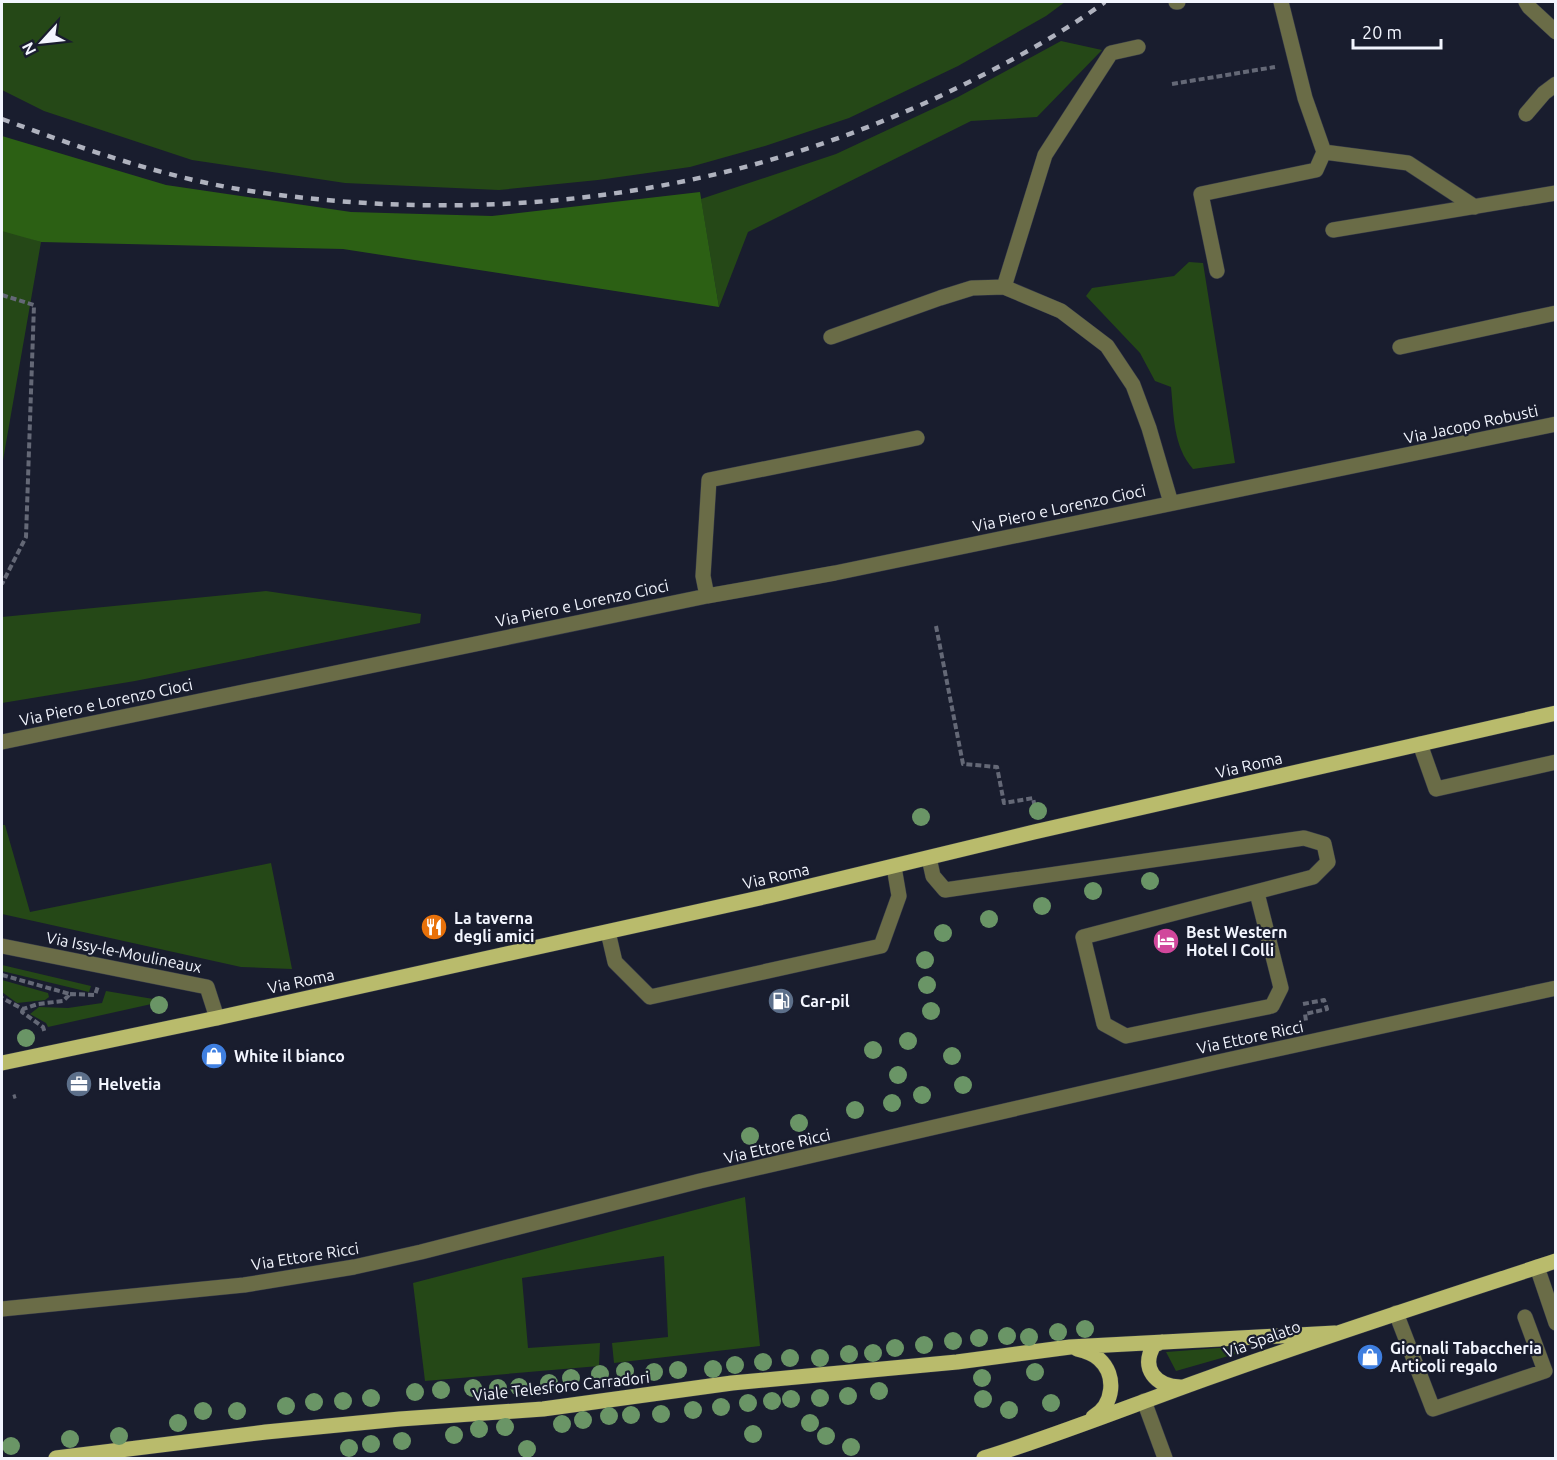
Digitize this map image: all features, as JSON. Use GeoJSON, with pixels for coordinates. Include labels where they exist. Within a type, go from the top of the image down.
{"type":"FeatureCollection","features":[{"type":"Feature","properties":{"kind":"main road","name":"Via Roma"},"geometry":{"type":"LineString","coordinates":[[2,1063],[608,932],[1556,713]]}},
{"type":"Feature","properties":{"kind":"main road","name":"Via Spalato"},"geometry":{"type":"LineString","coordinates":[[984,1458],[1042,1440],[1181,1387],[1335,1333],[1556,1261]]}},
{"type":"Feature","properties":{"kind":"main road","name":"Viale Telesforo Carradori"},"geometry":{"type":"LineString","coordinates":[[56,1458],[277,1431],[400,1419],[543,1409],[732,1383],[957,1362],[1070,1347],[1335,1333]]}},
{"type":"Feature","properties":{"kind":"main road"},"geometry":{"type":"LineString","coordinates":[[1162,1342],[1154,1345],[1151,1350],[1150,1369],[1161,1383],[1171,1387],[1181,1387]]}},
{"type":"Feature","properties":{"kind":"main road","name":"Viale Telesforo Carradori"},"geometry":{"type":"LineString","coordinates":[[1070,1347],[1099,1358],[1112,1383],[1110,1397],[1105,1407],[1098,1414],[1075,1427]]}},
{"type":"Feature","properties":{"kind":"street"},"geometry":{"type":"LineString","coordinates":[[1217,271],[1201,194],[1316,170],[1324,152],[1305,98],[1281,2]]}},
{"type":"Feature","properties":{"kind":"street"},"geometry":{"type":"LineString","coordinates":[[1526,2],[1528,7],[1556,32]]}},
{"type":"Feature","properties":{"kind":"street"},"geometry":{"type":"LineString","coordinates":[[1004,287],[1045,155],[1110,53],[1138,47]]}},
{"type":"Feature","properties":{"kind":"street"},"geometry":{"type":"LineString","coordinates":[[1526,114],[1544,93],[1556,84]]}},
{"type":"Feature","properties":{"kind":"street"},"geometry":{"type":"LineString","coordinates":[[1324,152],[1408,163],[1475,207]]}},
{"type":"Feature","properties":{"kind":"street"},"geometry":{"type":"LineString","coordinates":[[1333,230],[1556,193]]}},
{"type":"Feature","properties":{"kind":"street","name":"Via Piero e Lorenzo Cioci"},"geometry":{"type":"LineString","coordinates":[[831,337],[972,288],[1004,287],[1061,311],[1107,346],[1133,385],[1149,428],[1171,503]]}},
{"type":"Feature","properties":{"kind":"street"},"geometry":{"type":"LineString","coordinates":[[1400,347],[1556,313]]}},
{"type":"Feature","properties":{"kind":"street","name":"Via Jacopo Robusti"},"geometry":{"type":"LineString","coordinates":[[1394,459],[1556,424]]}},
{"type":"Feature","properties":{"kind":"street"},"geometry":{"type":"LineString","coordinates":[[707,596],[703,576],[709,480],[917,438]]}},
{"type":"Feature","properties":{"kind":"street","name":"Via Piero e Lorenzo Cioci"},"geometry":{"type":"LineString","coordinates":[[2,742],[707,596],[835,573],[1394,459]]}},
{"type":"Feature","properties":{"kind":"street"},"geometry":{"type":"LineString","coordinates":[[1420,744],[1436,789],[1556,762]]}},
{"type":"Feature","properties":{"kind":"street"},"geometry":{"type":"LineString","coordinates":[[929,858],[933,876],[945,890],[1304,838],[1324,844],[1328,862],[1313,877],[1083,937],[1104,1024],[1126,1036],[1272,1006],[1281,988],[1257,893]]}},
{"type":"Feature","properties":{"kind":"street"},"geometry":{"type":"LineString","coordinates":[[608,932],[615,962],[650,997],[881,946],[899,896],[894,867]]}},
{"type":"Feature","properties":{"kind":"street","name":"Via Issy-le-Moulineaux"},"geometry":{"type":"LineString","coordinates":[[2,946],[207,987],[217,1018]]}},
{"type":"Feature","properties":{"kind":"street","name":"Via Ettore Ricci"},"geometry":{"type":"LineString","coordinates":[[2,1310],[244,1285],[354,1267],[700,1181],[1218,1062],[1556,988]]}},
{"type":"Feature","properties":{"kind":"street"},"geometry":{"type":"LineString","coordinates":[[1537,1267],[1556,1323]]}},
{"type":"Feature","properties":{"kind":"street"},"geometry":{"type":"LineString","coordinates":[[1396,1313],[1433,1409],[1545,1371],[1525,1317]]}},
{"type":"Feature","properties":{"kind":"street"},"geometry":{"type":"LineString","coordinates":[[1144,1401],[1165,1458]]}},
{"type":"Feature","properties":{"kind":"path"},"geometry":{"type":"LineString","coordinates":[[1172,84],[1297,63]]}},
{"type":"Feature","properties":{"kind":"path"},"geometry":{"type":"LineString","coordinates":[[2,295],[34,304],[26,537],[2,584]]}},
{"type":"Feature","properties":{"kind":"path"},"geometry":{"type":"LineString","coordinates":[[936,626],[963,764],[997,767],[1004,803],[1033,798],[1035,808]]}},
{"type":"Feature","properties":{"kind":"path"},"geometry":{"type":"LineString","coordinates":[[2,975],[70,994],[95,996],[99,982]]}},
{"type":"Feature","properties":{"kind":"path"},"geometry":{"type":"LineString","coordinates":[[2,998],[23,1009],[38,1004],[63,1001],[70,994]]}},
{"type":"Feature","properties":{"kind":"path"},"geometry":{"type":"LineString","coordinates":[[1303,1004],[1324,1000],[1327,1009],[1305,1014]]}},
{"type":"Feature","properties":{"kind":"path"},"geometry":{"type":"LineString","coordinates":[[23,1009],[21,1012],[43,1027]]}},
{"type":"Feature","properties":{"kind":"green space"},"geometry":{"type":"Polygon","coordinates":[[[2,2],[1065,2],[1046,16],[958,66],[849,118],[765,146],[690,167],[598,180],[499,190],[345,183],[192,160],[44,111],[2,90],[2,2]]]}},
{"type":"Feature","properties":{"kind":"green space"},"geometry":{"type":"Polygon","coordinates":[[[1061,41],[1102,50],[1037,117],[971,121],[748,232],[719,307],[701,199],[836,154],[958,97],[1061,41]]]}},
{"type":"Feature","properties":{"kind":"green space"},"geometry":{"type":"Polygon","coordinates":[[[2,136],[166,185],[351,212],[492,216],[700,192],[719,307],[343,249],[41,242],[2,231],[2,136]]]}},
{"type":"Feature","properties":{"kind":"green space"},"geometry":{"type":"Polygon","coordinates":[[[2,229],[41,242],[2,466],[2,229]]]}},
{"type":"Feature","properties":{"kind":"green space"},"geometry":{"type":"Polygon","coordinates":[[[1189,262],[1203,263],[1235,463],[1193,469],[1186,460],[1178,441],[1171,387],[1155,381],[1140,353],[1086,296],[1092,288],[1174,276],[1189,262]]]}},
{"type":"Feature","properties":{"kind":"green space"},"geometry":{"type":"Polygon","coordinates":[[[266,591],[421,614],[420,623],[135,681],[2,703],[2,617],[266,591]]]}},
{"type":"Feature","properties":{"kind":"green space"},"geometry":{"type":"Polygon","coordinates":[[[2,825],[5,825],[30,912],[271,863],[292,969],[241,967],[2,914],[2,825]]]}},
{"type":"Feature","properties":{"kind":"green space"},"geometry":{"type":"Polygon","coordinates":[[[2,965],[91,986],[89,992],[2,971],[2,965]]]}},
{"type":"Feature","properties":{"kind":"green space"},"geometry":{"type":"Polygon","coordinates":[[[2,980],[48,993],[49,997],[45,1000],[17,1003],[2,992],[2,980]]]}},
{"type":"Feature","properties":{"kind":"green space"},"geometry":{"type":"Polygon","coordinates":[[[106,991],[165,1001],[48,1027],[46,1023],[30,1014],[39,1007],[68,1008],[102,1003],[106,991]]]}},
{"type":"Feature","properties":{"kind":"green space"},"geometry":{"type":"Polygon","coordinates":[[[745,1197],[760,1346],[614,1363],[612,1343],[668,1337],[664,1256],[522,1278],[528,1348],[600,1343],[599,1366],[425,1381],[413,1283],[745,1197]]]}},
{"type":"Feature","properties":{"kind":"green space"},"geometry":{"type":"Polygon","coordinates":[[[1245,1346],[1246,1351],[1176,1371],[1166,1352],[1245,1346]]]}},
{"type":"Feature","properties":{"kind":"railway"},"geometry":{"type":"LineString","coordinates":[[2,119],[131,163],[230,188],[355,202],[445,205],[534,202],[623,192],[710,176],[796,152],[881,122],[965,84],[1037,46],[1105,2]]}},
{"type":"Feature","properties":{"kind":"place","name":"La taverna degli amici"},"geometry":{"type":"Point","coordinates":[434,927]}},
{"type":"Feature","properties":{"kind":"place","name":"Best Western Hotel I Colli"},"geometry":{"type":"Point","coordinates":[1166,941]}},
{"type":"Feature","properties":{"kind":"place","name":"Car-pil"},"geometry":{"type":"Point","coordinates":[781,1001]}},
{"type":"Feature","properties":{"kind":"place","name":"White il bianco"},"geometry":{"type":"Point","coordinates":[214,1056]}},
{"type":"Feature","properties":{"kind":"place","name":"Helvetia"},"geometry":{"type":"Point","coordinates":[79,1084]}},
{"type":"Feature","properties":{"kind":"place","name":"Giornali Tabaccheria Articoli regalo"},"geometry":{"type":"Point","coordinates":[1370,1357]}}]}
